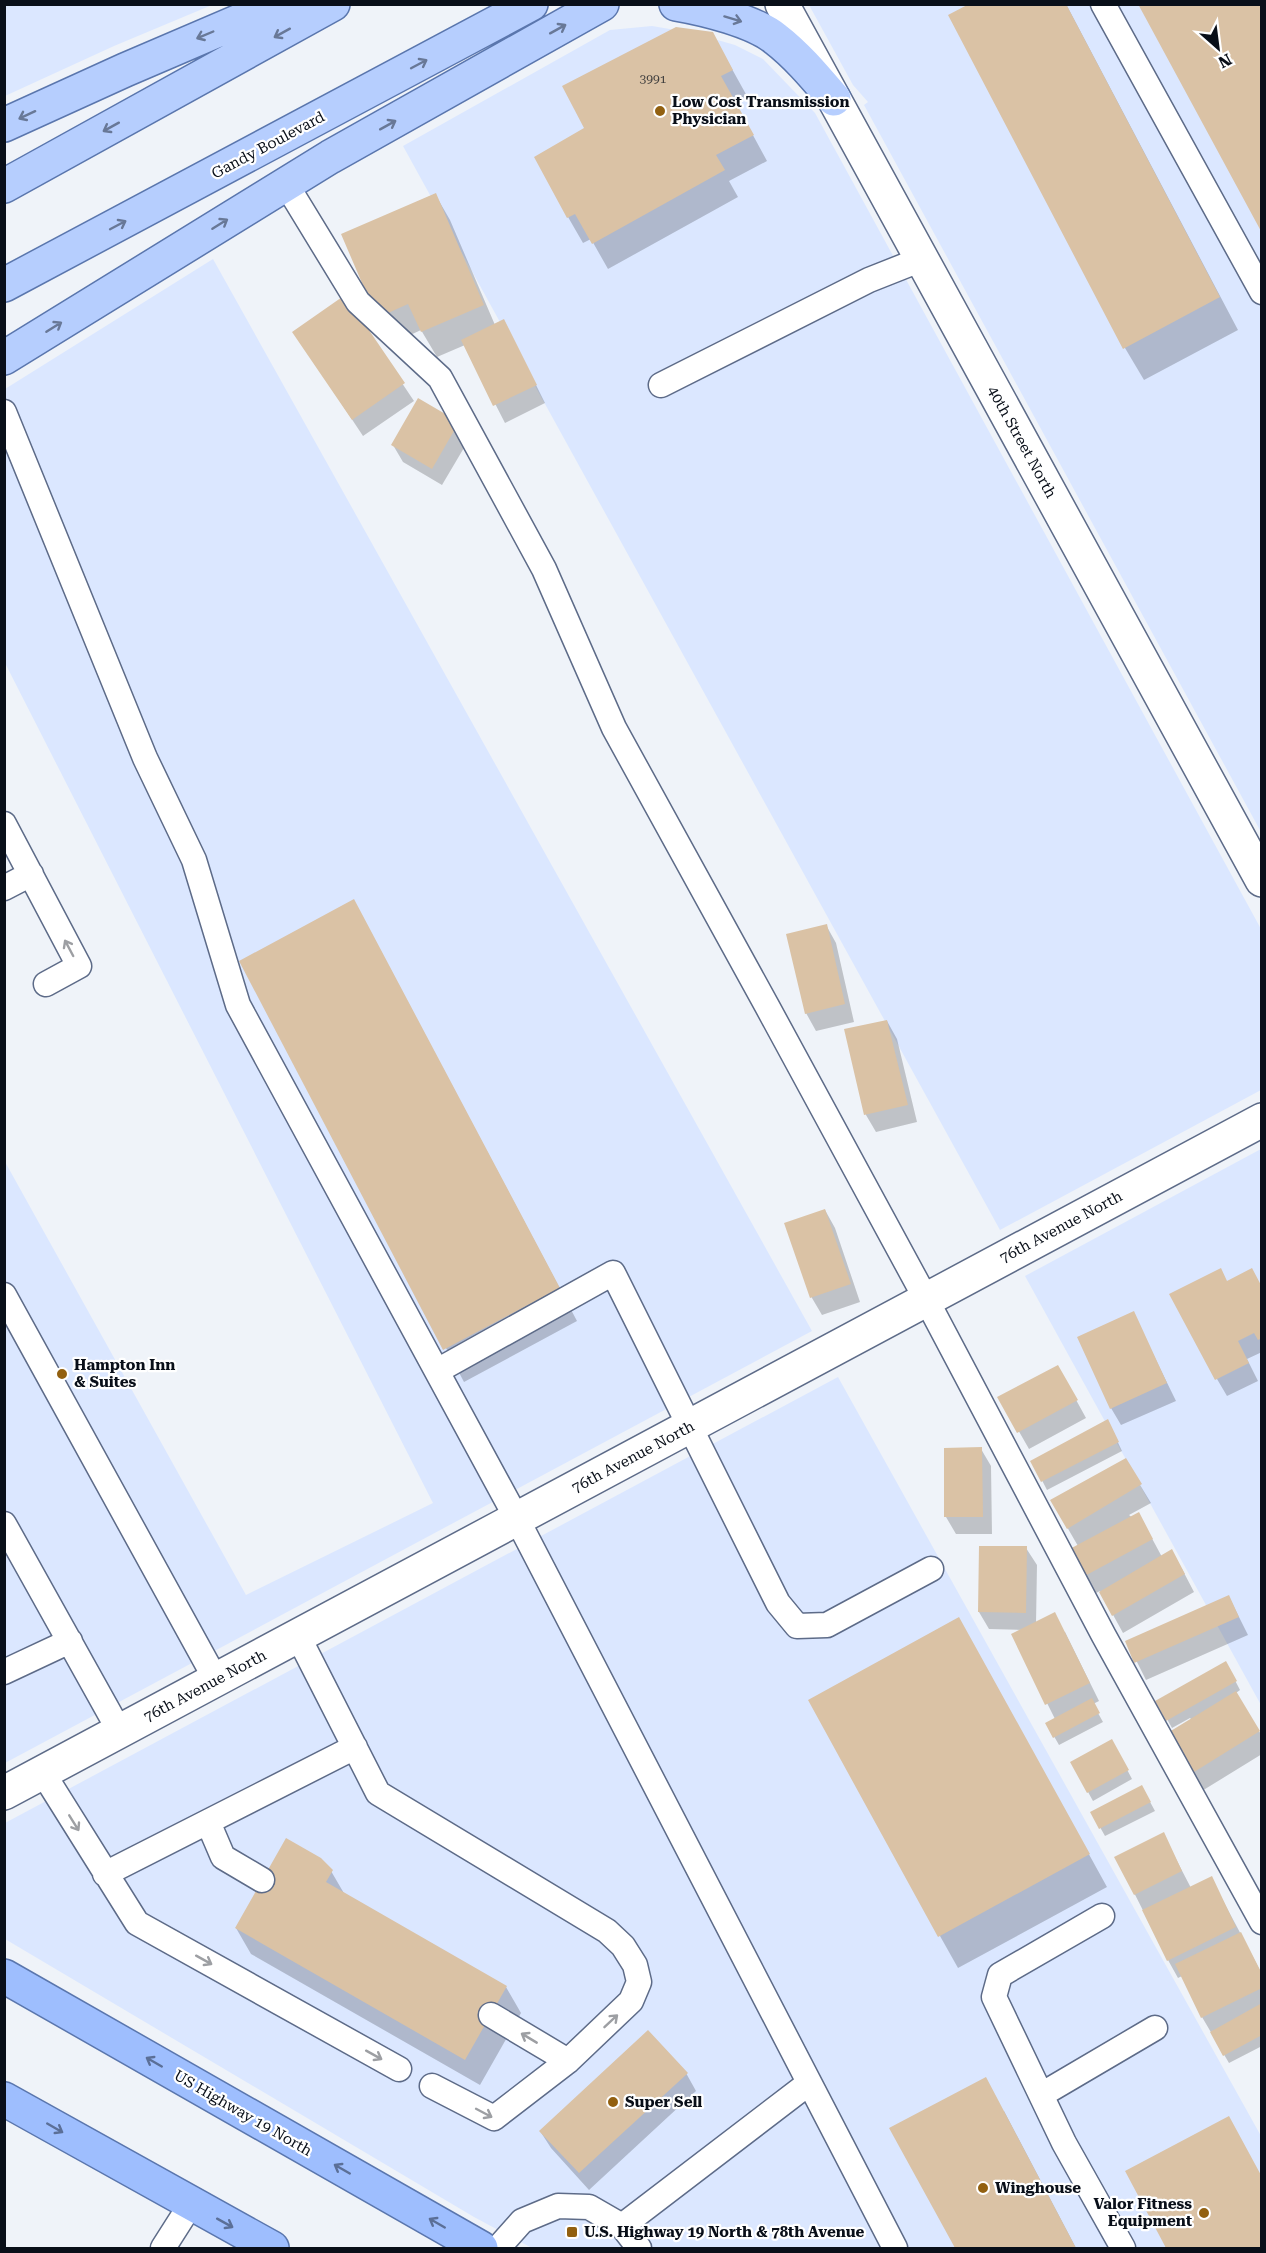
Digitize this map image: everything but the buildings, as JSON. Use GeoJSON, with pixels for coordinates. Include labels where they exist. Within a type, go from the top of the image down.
{"type":"FeatureCollection","features":[{"type":"Feature","properties":{"kind":"highway","name":"US Highway 19 North"},"geometry":{"type":"LineString","coordinates":[[4,1976],[481,2248]]}},
{"type":"Feature","properties":{"kind":"highway"},"geometry":{"type":"LineString","coordinates":[[4,2099],[272,2248]]}},
{"type":"Feature","properties":{"kind":"main road"},"geometry":{"type":"LineString","coordinates":[[4,125],[279,4]]}},
{"type":"Feature","properties":{"kind":"main road"},"geometry":{"type":"LineString","coordinates":[[4,186],[333,4]]}},
{"type":"Feature","properties":{"kind":"main road","name":"Gandy Boulevard"},"geometry":{"type":"LineString","coordinates":[[4,285],[531,4]]}},
{"type":"Feature","properties":{"kind":"main road"},"geometry":{"type":"LineString","coordinates":[[4,358],[330,157],[607,4]]}},
{"type":"Feature","properties":{"kind":"main road"},"geometry":{"type":"LineString","coordinates":[[676,4],[741,21],[775,37],[834,99]]}},
{"type":"Feature","properties":{"kind":"street","name":"40th Street North"},"geometry":{"type":"LineString","coordinates":[[782,4],[1262,880]]}},
{"type":"Feature","properties":{"kind":"street","name":"76th Avenue North"},"geometry":{"type":"LineString","coordinates":[[4,1793],[1262,1119]]}},
{"type":"Feature","properties":{"kind":"lane"},"geometry":{"type":"LineString","coordinates":[[1103,4],[1262,292]]}},
{"type":"Feature","properties":{"kind":"lane"},"geometry":{"type":"LineString","coordinates":[[286,184],[358,302],[440,378],[544,569],[614,728],[926,1299],[1104,1636],[1262,1922]]}},
{"type":"Feature","properties":{"kind":"lane"},"geometry":{"type":"LineString","coordinates":[[661,385],[870,280],[922,259]]}},
{"type":"Feature","properties":{"kind":"lane"},"geometry":{"type":"LineString","coordinates":[[4,411],[145,758],[194,860],[238,1005],[517,1519],[895,2248]]}},
{"type":"Feature","properties":{"kind":"lane"},"geometry":{"type":"LineString","coordinates":[[4,824],[79,966],[46,984]]}},
{"type":"Feature","properties":{"kind":"lane"},"geometry":{"type":"LineString","coordinates":[[4,888],[31,874]]}},
{"type":"Feature","properties":{"kind":"lane"},"geometry":{"type":"LineString","coordinates":[[437,1371],[613,1273],[778,1603],[797,1626],[826,1625],[931,1569]]}},
{"type":"Feature","properties":{"kind":"lane"},"geometry":{"type":"LineString","coordinates":[[4,1295],[216,1680]]}},
{"type":"Feature","properties":{"kind":"lane"},"geometry":{"type":"LineString","coordinates":[[4,1524],[120,1732]]}},
{"type":"Feature","properties":{"kind":"lane"},"geometry":{"type":"LineString","coordinates":[[298,1636],[378,1793],[607,1931],[623,1946],[635,1965],[639,1982],[631,2001],[568,2061],[494,2118],[432,2086]]}},
{"type":"Feature","properties":{"kind":"lane"},"geometry":{"type":"LineString","coordinates":[[4,1672],[70,1641]]}},
{"type":"Feature","properties":{"kind":"lane"},"geometry":{"type":"LineString","coordinates":[[105,1874],[355,1747]]}},
{"type":"Feature","properties":{"kind":"lane"},"geometry":{"type":"LineString","coordinates":[[43,1773],[137,1923],[399,2069]]}},
{"type":"Feature","properties":{"kind":"lane"},"geometry":{"type":"LineString","coordinates":[[208,1822],[224,1857],[262,1880]]}},
{"type":"Feature","properties":{"kind":"lane"},"geometry":{"type":"LineString","coordinates":[[1102,1916],[1000,1975],[994,1997],[1064,2143],[1123,2248]]}},
{"type":"Feature","properties":{"kind":"lane"},"geometry":{"type":"LineString","coordinates":[[491,2015],[568,2061]]}},
{"type":"Feature","properties":{"kind":"lane"},"geometry":{"type":"LineString","coordinates":[[1041,2095],[1155,2028]]}},
{"type":"Feature","properties":{"kind":"lane"},"geometry":{"type":"LineString","coordinates":[[622,2226],[809,2083]]}},
{"type":"Feature","properties":{"kind":"lane"},"geometry":{"type":"LineString","coordinates":[[163,2248],[191,2204]]}},
{"type":"Feature","properties":{"kind":"lane"},"geometry":{"type":"LineString","coordinates":[[498,2248],[522,2220],[558,2206],[589,2206],[622,2226],[639,2248]]}},
{"type":"Feature","properties":{"kind":"shaded area"},"geometry":{"type":"Polygon","coordinates":[[[4,5],[212,5],[114,46],[5,96],[4,5]]]}},
{"type":"Feature","properties":{"kind":"shaded area"},"geometry":{"type":"Polygon","coordinates":[[[809,5],[1261,5],[1261,832],[864,105],[868,102],[853,85],[809,5]]]}},
{"type":"Feature","properties":{"kind":"shaded area"},"geometry":{"type":"Polygon","coordinates":[[[652,26],[693,33],[735,45],[763,59],[815,113],[1261,929],[1261,1090],[1000,1230],[403,146],[610,30],[652,26]]]}},
{"type":"Feature","properties":{"kind":"shaded area"},"geometry":{"type":"Polygon","coordinates":[[[213,259],[812,1331],[5,1763],[4,1160],[246,1595],[433,1503],[5,663],[5,389],[213,259]]]}},
{"type":"Feature","properties":{"kind":"shaded area"},"geometry":{"type":"Polygon","coordinates":[[[1261,1149],[1261,1705],[1025,1276],[1261,1149]]]}},
{"type":"Feature","properties":{"kind":"shaded area"},"geometry":{"type":"Polygon","coordinates":[[[838,1377],[1261,2136],[1261,2248],[532,2248],[474,2217],[5,1939],[5,1823],[838,1377]]]}},
{"type":"Feature","properties":{"kind":"place","name":"Low Cost Transmission Physician"},"geometry":{"type":"Point","coordinates":[660,111]}},
{"type":"Feature","properties":{"kind":"place","name":"Hampton Inn & Suites"},"geometry":{"type":"Point","coordinates":[62,1374]}},
{"type":"Feature","properties":{"kind":"place","name":"Super Sell"},"geometry":{"type":"Point","coordinates":[613,2102]}},
{"type":"Feature","properties":{"kind":"place","name":"Winghouse"},"geometry":{"type":"Point","coordinates":[983,2188]}},
{"type":"Feature","properties":{"kind":"place","name":"Valor Fitness Equipment"},"geometry":{"type":"Point","coordinates":[1204,2213]}},
{"type":"Feature","properties":{"kind":"place","name":"U.S. Highway 19 North & 78th Avenue"},"geometry":{"type":"Point","coordinates":[572,2232]}}]}
